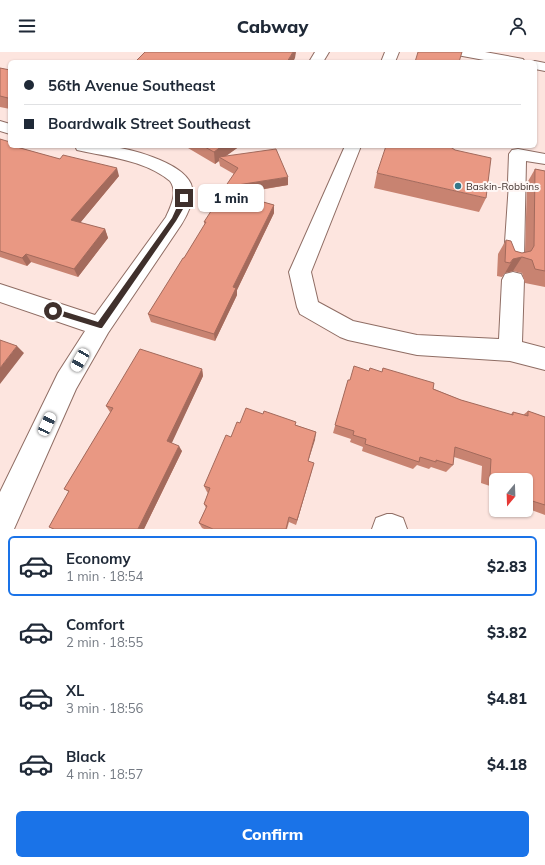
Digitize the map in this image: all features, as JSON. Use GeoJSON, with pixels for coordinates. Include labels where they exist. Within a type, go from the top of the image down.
{"type":"FeatureCollection","features":[{"type":"Feature","properties":{"kind":"street"},"geometry":{"type":"LineString","coordinates":[[462,52],[507,60]]}},
{"type":"Feature","properties":{"kind":"street"},"geometry":{"type":"LineString","coordinates":[[0,525],[67,381],[100,326],[174,220],[184,198],[182,183],[169,169],[154,163],[92,148]]}},
{"type":"Feature","properties":{"kind":"street"},"geometry":{"type":"LineString","coordinates":[[352,148],[300,272],[308,307],[348,330],[409,343],[510,350],[545,359]]}},
{"type":"Feature","properties":{"kind":"street"},"geometry":{"type":"LineString","coordinates":[[514,257],[518,154],[545,159]]}},
{"type":"Feature","properties":{"kind":"street"},"geometry":{"type":"LineString","coordinates":[[510,350],[513,280]]}},
{"type":"Feature","properties":{"kind":"street"},"geometry":{"type":"LineString","coordinates":[[0,293],[100,326]]}},
{"type":"Feature","properties":{"kind":"street"},"geometry":{"type":"LineString","coordinates":[[387,529],[392,529]]}},
{"type":"Feature","properties":{"kind":"building"},"geometry":{"type":"Polygon","coordinates":[[[145,52],[293,52],[288,60],[137,60],[145,52]]]}},
{"type":"Feature","properties":{"kind":"building"},"geometry":{"type":"Polygon","coordinates":[[[418,52],[462,52],[460,60],[416,60],[418,52]]]}},
{"type":"Feature","properties":{"kind":"building"},"geometry":{"type":"Polygon","coordinates":[[[0,68],[8,70],[8,98],[0,96],[0,68]]]}},
{"type":"Feature","properties":{"kind":"building"},"geometry":{"type":"Polygon","coordinates":[[[0,139],[8,141],[8,148],[20,148],[60,159],[63,155],[117,168],[71,220],[105,229],[74,269],[26,254],[22,258],[0,251],[0,139]]]}},
{"type":"Feature","properties":{"kind":"building"},"geometry":{"type":"Polygon","coordinates":[[[207,148],[219,148],[214,152],[207,148]]]}},
{"type":"Feature","properties":{"kind":"building"},"geometry":{"type":"Polygon","coordinates":[[[385,148],[452,148],[491,158],[486,198],[377,173],[385,148]]]}},
{"type":"Feature","properties":{"kind":"building"},"geometry":{"type":"Polygon","coordinates":[[[276,149],[288,177],[225,187],[238,168],[219,157],[276,149]]]}},
{"type":"Feature","properties":{"kind":"building"},"geometry":{"type":"Polygon","coordinates":[[[535,169],[545,171],[545,271],[535,269],[532,260],[522,257],[513,259],[510,263],[505,262],[506,240],[511,241],[515,251],[522,253],[531,251],[534,246],[535,169]]]}},
{"type":"Feature","properties":{"kind":"building"},"geometry":{"type":"Polygon","coordinates":[[[224,191],[274,205],[233,287],[236,288],[214,334],[148,314],[184,258],[206,222],[204,222],[224,191]]]}},
{"type":"Feature","properties":{"kind":"building"},"geometry":{"type":"Polygon","coordinates":[[[0,340],[17,346],[0,368],[0,340]]]}},
{"type":"Feature","properties":{"kind":"building"},"geometry":{"type":"Polygon","coordinates":[[[140,349],[202,369],[167,441],[179,446],[138,529],[54,529],[49,527],[69,491],[64,489],[113,408],[106,406],[140,349]]]}},
{"type":"Feature","properties":{"kind":"building"},"geometry":{"type":"Polygon","coordinates":[[[354,366],[369,371],[370,368],[382,372],[383,368],[434,383],[433,389],[461,400],[513,415],[513,412],[528,416],[528,411],[545,417],[545,505],[533,501],[533,473],[490,473],[491,459],[455,447],[453,465],[420,457],[419,462],[365,444],[366,439],[353,435],[354,431],[335,425],[348,380],[350,380],[354,366]]]}},
{"type":"Feature","properties":{"kind":"building"},"geometry":{"type":"Polygon","coordinates":[[[246,408],[263,414],[264,411],[296,422],[295,425],[316,432],[308,461],[314,463],[297,520],[289,517],[286,529],[213,529],[199,523],[207,506],[204,504],[210,488],[204,486],[226,435],[231,437],[237,422],[240,423],[246,408]]]}},
{"type":"Feature","properties":{"kind":"place","name":"Baskin-Robbins"},"geometry":{"type":"Point","coordinates":[458,186]}},
{"type":"Feature","properties":{"kind":"route"},"geometry":{"type":"LineString","coordinates":[[53,311],[100,326],[174,220],[184,198]]}}]}
